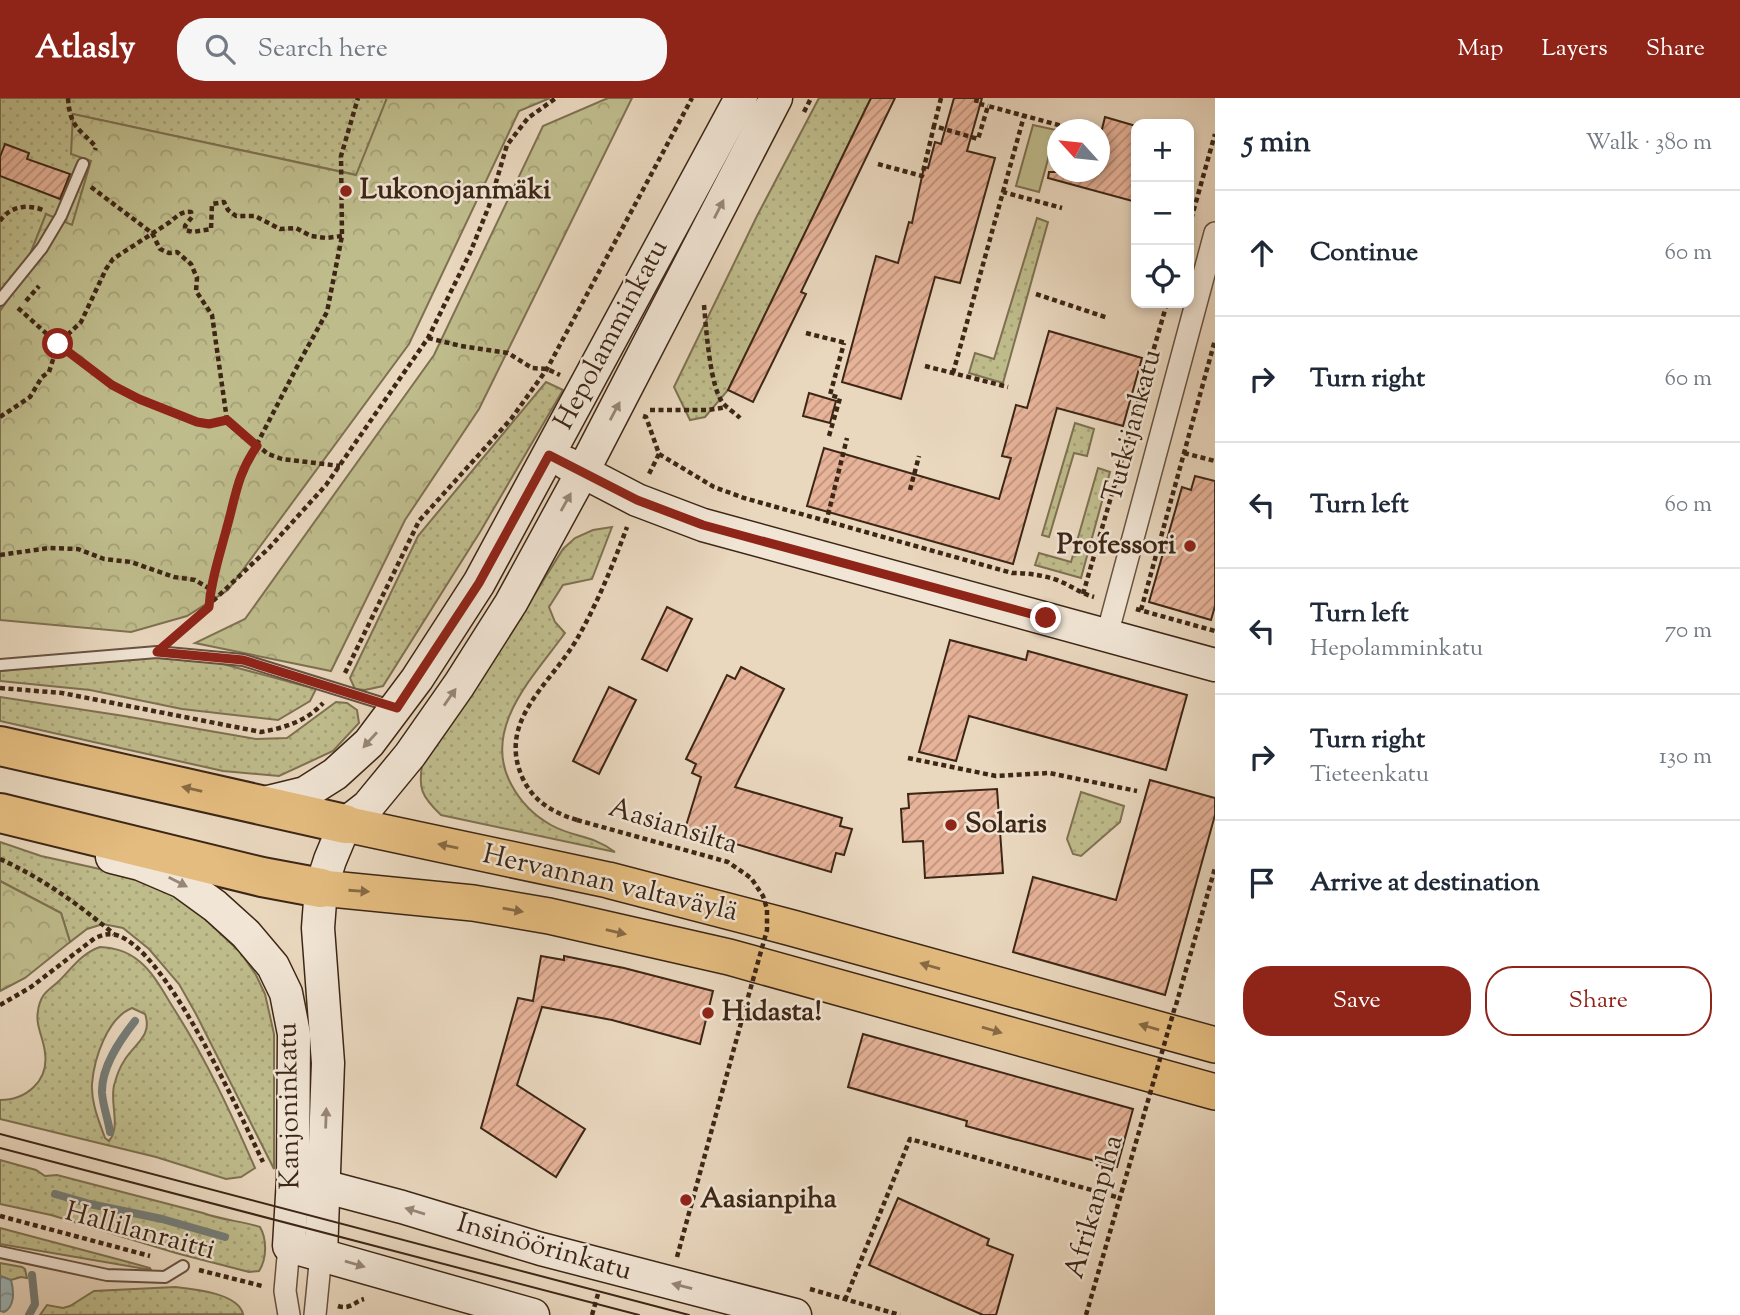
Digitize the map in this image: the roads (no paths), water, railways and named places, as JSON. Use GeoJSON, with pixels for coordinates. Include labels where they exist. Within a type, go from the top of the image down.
{"type":"FeatureCollection","features":[{"type":"Feature","properties":{"kind":"highway","name":"Hervannan valtaväylä"},"geometry":{"type":"LineString","coordinates":[[0,746],[345,824]]}},
{"type":"Feature","properties":{"kind":"highway","name":"Hervannan valtaväylä"},"geometry":{"type":"LineString","coordinates":[[0,814],[262,877],[321,888]]}},
{"type":"Feature","properties":{"kind":"main road","name":"Hepolamminkatu"},"geometry":{"type":"LineString","coordinates":[[345,824],[368,806],[410,755],[511,603],[583,471],[776,98]]}},
{"type":"Feature","properties":{"kind":"main road","name":"Hepolamminkatu"},"geometry":{"type":"LineString","coordinates":[[258,804],[305,793],[335,774],[369,743],[397,708],[479,583],[736,103]]}},
{"type":"Feature","properties":{"kind":"main road"},"geometry":{"type":"LineString","coordinates":[[549,455],[637,500],[703,525],[1215,666]]}},
{"type":"Feature","properties":{"kind":"main road","name":"Kanjoninkatu"},"geometry":{"type":"LineString","coordinates":[[0,814],[53,838],[140,864],[182,882],[215,906],[246,934],[273,967],[286,993],[295,1034],[280,1175],[289,1246]]}},
{"type":"Feature","properties":{"kind":"main road","name":"Kanjoninkatu"},"geometry":{"type":"LineString","coordinates":[[320,1254],[328,1063],[318,928],[321,888],[345,824]]}},
{"type":"Feature","properties":{"kind":"main road","name":"Hervannan valtaväylä"},"geometry":{"type":"LineString","coordinates":[[345,824],[608,880],[805,931],[1215,1045]]}},
{"type":"Feature","properties":{"kind":"main road","name":"Hervannan valtaväylä"},"geometry":{"type":"LineString","coordinates":[[321,888],[473,902],[549,916],[703,951],[1215,1092]]}},
{"type":"Feature","properties":{"kind":"main road","name":"Insinöörinkatu"},"geometry":{"type":"LineString","coordinates":[[280,1175],[541,1249],[795,1315]]}},
{"type":"Feature","properties":{"kind":"main road"},"geometry":{"type":"LineString","coordinates":[[289,1246],[533,1315]]}},
{"type":"Feature","properties":{"kind":"street","name":"Tutkijankatu"},"geometry":{"type":"LineString","coordinates":[[1107,635],[1215,233]]}},
{"type":"Feature","properties":{"kind":"street","name":"Kanjoninkatu"},"geometry":{"type":"LineString","coordinates":[[289,1246],[277,1289],[289,1315]]}},
{"type":"Feature","properties":{"kind":"street","name":"Kanjoninkatu"},"geometry":{"type":"LineString","coordinates":[[316,1307],[320,1254]]}},
{"type":"Feature","properties":{"kind":"lane"},"geometry":{"type":"LineString","coordinates":[[0,300],[61,216],[83,164]]}},
{"type":"Feature","properties":{"kind":"lane"},"geometry":{"type":"LineString","coordinates":[[0,665],[157,652],[243,660],[397,708]]}},
{"type":"Feature","properties":{"kind":"lane"},"geometry":{"type":"LineString","coordinates":[[0,1252],[107,1275],[165,1277],[183,1266]]}},
{"type":"Feature","properties":{"kind":"water"},"geometry":{"type":"Polygon","coordinates":[[[0,1276],[11,1280],[13,1289],[12,1303],[4,1312],[0,1311],[0,1276]]]}},
{"type":"Feature","properties":{"kind":"waterway"},"geometry":{"type":"LineString","coordinates":[[110,1132],[102,1093],[105,1073],[118,1045],[135,1021]]}},
{"type":"Feature","properties":{"kind":"waterway"},"geometry":{"type":"LineString","coordinates":[[55,1194],[225,1237]]}},
{"type":"Feature","properties":{"kind":"waterway"},"geometry":{"type":"LineString","coordinates":[[29,1315],[35,1304],[32,1275]]}},
{"type":"Feature","properties":{"kind":"tram line"},"geometry":{"type":"LineString","coordinates":[[0,1134],[689,1315]]}},
{"type":"Feature","properties":{"kind":"tram line"},"geometry":{"type":"LineString","coordinates":[[0,1148],[639,1315]]}},
{"type":"Feature","properties":{"kind":"place","name":"Lukonojanmäki"},"geometry":{"type":"Point","coordinates":[346,191]}},
{"type":"Feature","properties":{"kind":"place","name":"Professori"},"geometry":{"type":"Point","coordinates":[1190,546]}},
{"type":"Feature","properties":{"kind":"place","name":"Solaris"},"geometry":{"type":"Point","coordinates":[951,825]}},
{"type":"Feature","properties":{"kind":"place","name":"Hidasta!"},"geometry":{"type":"Point","coordinates":[708,1013]}},
{"type":"Feature","properties":{"kind":"place","name":"Aasianpiha"},"geometry":{"type":"Point","coordinates":[686,1200]}}]}
